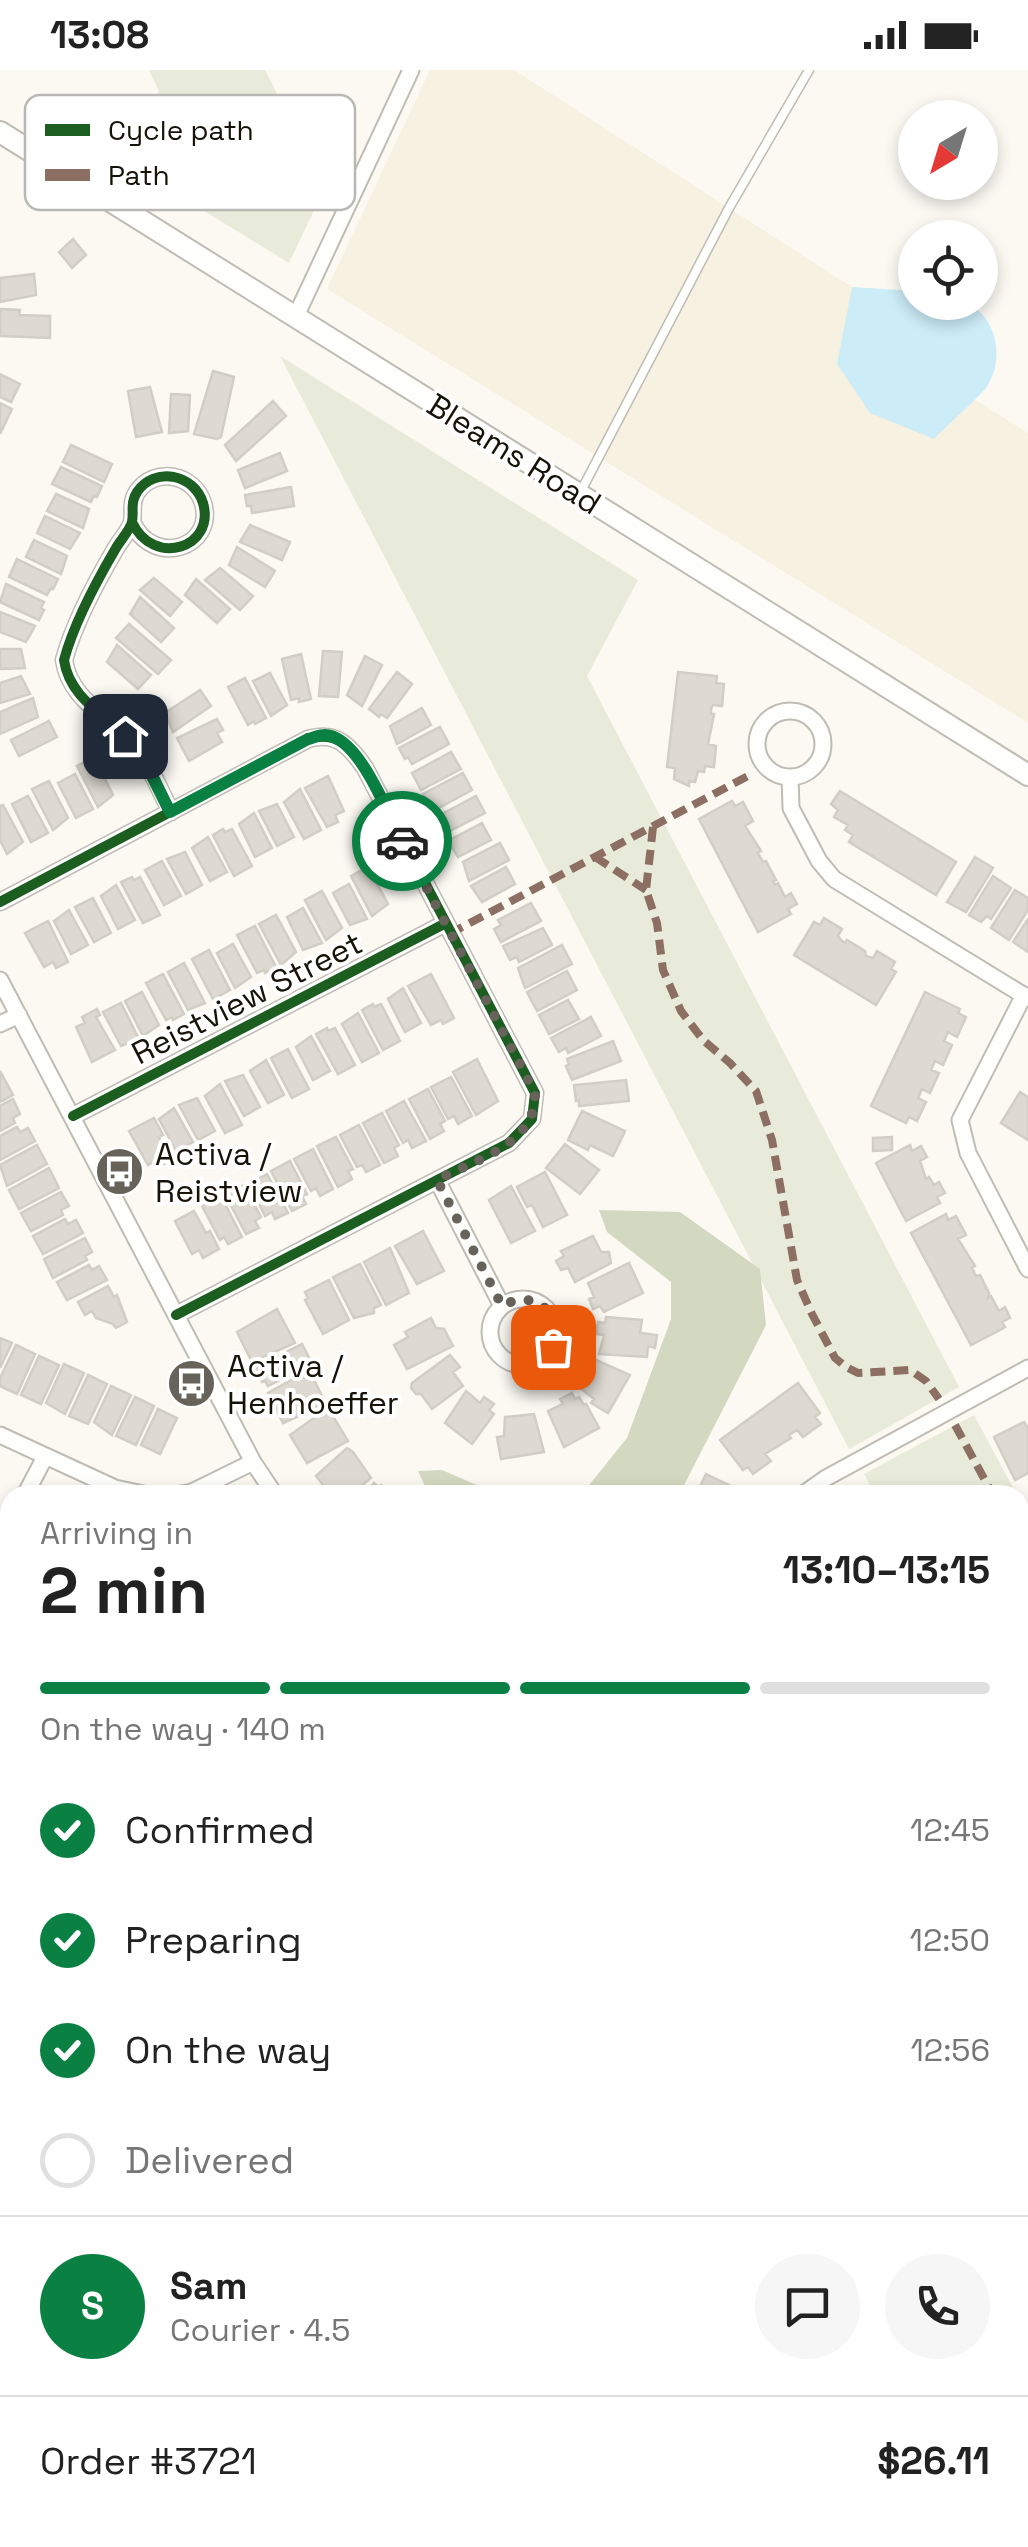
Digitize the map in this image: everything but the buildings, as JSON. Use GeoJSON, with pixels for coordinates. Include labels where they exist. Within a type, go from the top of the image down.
{"type":"FeatureCollection","features":[{"type":"Feature","properties":{"kind":"main road","name":"Bleams Road"},"geometry":{"type":"LineString","coordinates":[[0,132],[25,148]]}},
{"type":"Feature","properties":{"kind":"main road","name":"Bleams Road"},"geometry":{"type":"LineString","coordinates":[[125,210],[1028,775]]}},
{"type":"Feature","properties":{"kind":"street"},"geometry":{"type":"LineString","coordinates":[[355,189],[410,70]]}},
{"type":"Feature","properties":{"kind":"street"},"geometry":{"type":"LineString","coordinates":[[296,316],[345,210]]}},
{"type":"Feature","properties":{"kind":"street"},"geometry":{"type":"LineString","coordinates":[[132,522],[137,534],[153,546],[178,548],[197,535],[204,520],[204,507],[198,490],[188,482],[165,476],[138,490],[132,502],[132,522],[115,549],[64,660],[66,678],[76,693],[140,752],[170,812]]}},
{"type":"Feature","properties":{"kind":"street"},"geometry":{"type":"LineString","coordinates":[[794,711],[814,721],[823,741],[818,762],[811,770],[790,777],[779,776],[762,762],[757,742],[765,722],[774,715],[794,711]]}},
{"type":"Feature","properties":{"kind":"street"},"geometry":{"type":"LineString","coordinates":[[0,902],[308,739],[324,735],[338,738],[354,751],[364,768],[535,1093],[536,1107],[525,1130],[509,1143],[176,1316]]}},
{"type":"Feature","properties":{"kind":"street"},"geometry":{"type":"LineString","coordinates":[[790,777],[791,808],[818,862],[834,878],[1026,996],[960,1120],[968,1154],[1028,1269]]}},
{"type":"Feature","properties":{"kind":"street","name":"Reistview Street"},"geometry":{"type":"LineString","coordinates":[[73,1116],[444,924]]}},
{"type":"Feature","properties":{"kind":"street"},"geometry":{"type":"LineString","coordinates":[[0,980],[268,1485]]}},
{"type":"Feature","properties":{"kind":"street"},"geometry":{"type":"LineString","coordinates":[[0,1024],[19,1014]]}},
{"type":"Feature","properties":{"kind":"street"},"geometry":{"type":"LineString","coordinates":[[437,1180],[502,1306]]}},
{"type":"Feature","properties":{"kind":"street"},"geometry":{"type":"LineString","coordinates":[[530,1299],[550,1311],[556,1335],[546,1356],[521,1365],[500,1356],[490,1334],[495,1314],[502,1306],[530,1299]]}},
{"type":"Feature","properties":{"kind":"street"},"geometry":{"type":"LineString","coordinates":[[816,1485],[1028,1368]]}},
{"type":"Feature","properties":{"kind":"street"},"geometry":{"type":"LineString","coordinates":[[0,1436],[108,1485]]}},
{"type":"Feature","properties":{"kind":"street"},"geometry":{"type":"LineString","coordinates":[[30,1485],[45,1456]]}},
{"type":"Feature","properties":{"kind":"street"},"geometry":{"type":"LineString","coordinates":[[206,1485],[253,1462]]}},
{"type":"Feature","properties":{"kind":"lane"},"geometry":{"type":"LineString","coordinates":[[578,495],[729,208],[809,70]]}},
{"type":"Feature","properties":{"kind":"shaded area"},"geometry":{"type":"Polygon","coordinates":[[[430,70],[514,70],[852,287],[838,364],[934,439],[973,398],[1028,433],[1028,723],[327,289],[430,70]]]}},
{"type":"Feature","properties":{"kind":"green space"},"geometry":{"type":"Polygon","coordinates":[[[149,70],[265,70],[278,95],[157,95],[159,91],[149,70]]]}},
{"type":"Feature","properties":{"kind":"green space"},"geometry":{"type":"Polygon","coordinates":[[[203,210],[314,210],[289,263],[203,210]]]}},
{"type":"Feature","properties":{"kind":"green space"},"geometry":{"type":"Polygon","coordinates":[[[280,356],[638,580],[587,676],[959,1387],[849,1449],[280,356]]]}},
{"type":"Feature","properties":{"kind":"green space"},"geometry":{"type":"Polygon","coordinates":[[[599,1210],[680,1212],[760,1269],[766,1325],[684,1485],[589,1485],[627,1438],[671,1319],[671,1282],[607,1232],[599,1210]]]}},
{"type":"Feature","properties":{"kind":"green space"},"geometry":{"type":"Polygon","coordinates":[[[974,1415],[1012,1485],[870,1485],[864,1474],[974,1415]]]}},
{"type":"Feature","properties":{"kind":"green space"},"geometry":{"type":"Polygon","coordinates":[[[442,1470],[477,1485],[424,1485],[418,1471],[442,1470]]]}},
{"type":"Feature","properties":{"kind":"water"},"geometry":{"type":"Polygon","coordinates":[[[852,287],[898,290],[898,320],[986,320],[995,340],[992,378],[934,439],[870,413],[837,364],[852,287]]]}},
{"type":"Feature","properties":{"kind":"marked path"},"geometry":{"type":"LineString","coordinates":[[449,934],[748,776]]}},
{"type":"Feature","properties":{"kind":"marked path"},"geometry":{"type":"LineString","coordinates":[[653,827],[646,890],[657,923],[663,970],[681,1011],[703,1040],[756,1091],[772,1140],[797,1280],[812,1314],[835,1358],[846,1367],[858,1373],[910,1370],[926,1381],[939,1399]]}},
{"type":"Feature","properties":{"kind":"marked path"},"geometry":{"type":"LineString","coordinates":[[595,857],[646,890]]}},
{"type":"Feature","properties":{"kind":"marked path"},"geometry":{"type":"LineString","coordinates":[[955,1425],[988,1485]]}},
{"type":"Feature","properties":{"kind":"cycle path"},"geometry":{"type":"LineString","coordinates":[[132,522],[154,545],[180,547],[200,531],[205,519],[203,503],[191,485],[173,477],[154,479],[137,492],[131,525],[86,603],[64,660],[68,675],[83,698],[142,756],[171,812]]}},
{"type":"Feature","properties":{"kind":"cycle path"},"geometry":{"type":"LineString","coordinates":[[0,902],[308,739],[334,739],[347,747],[365,768],[535,1093],[532,1119],[509,1143],[176,1315]]}},
{"type":"Feature","properties":{"kind":"cycle path"},"geometry":{"type":"LineString","coordinates":[[73,1116],[444,924]]}},
{"type":"Feature","properties":{"kind":"way so far"},"geometry":{"type":"LineString","coordinates":[[402,841],[535,1093],[536,1107],[525,1130],[509,1143],[437,1180],[502,1306],[530,1299],[550,1311],[556,1335],[553,1347]]}},
{"type":"Feature","properties":{"kind":"place","name":"Activa / Reistview"},"geometry":{"type":"Point","coordinates":[120,1172]}},
{"type":"Feature","properties":{"kind":"place","name":"Activa / Henhoeffer"},"geometry":{"type":"Point","coordinates":[192,1384]}},
{"type":"Feature","properties":{"kind":"route"},"geometry":{"type":"LineString","coordinates":[[125,736],[140,752],[170,812],[308,739],[324,735],[338,738],[354,751],[402,841]]}}]}
